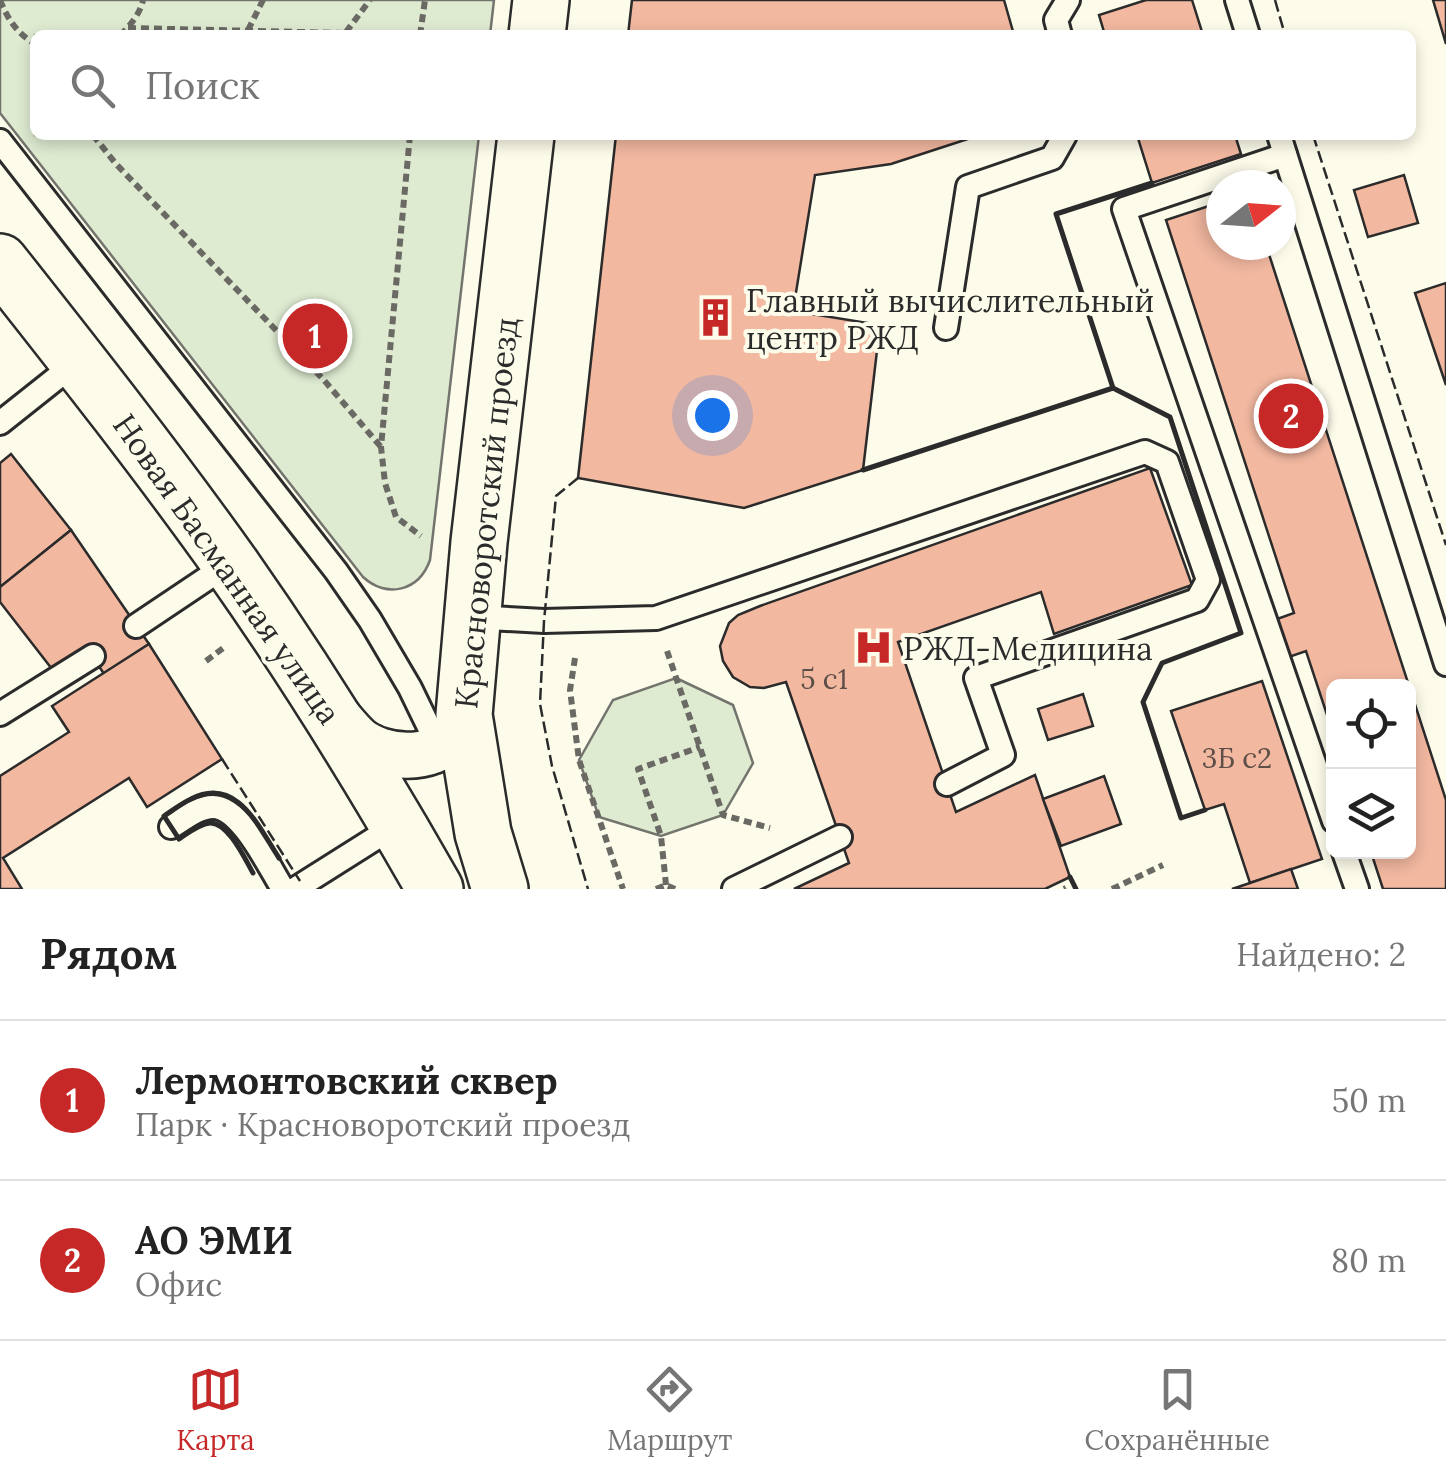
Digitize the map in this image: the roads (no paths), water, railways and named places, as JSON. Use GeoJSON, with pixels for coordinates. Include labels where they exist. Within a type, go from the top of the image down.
{"type":"FeatureCollection","features":[{"type":"Feature","properties":{"kind":"main road"},"geometry":{"type":"LineString","coordinates":[[538,30],[541,0]]}},
{"type":"Feature","properties":{"kind":"main road","name":"Красноворотский проезд"},"geometry":{"type":"LineString","coordinates":[[500,889],[452,731],[472,617],[525,140]]}},
{"type":"Feature","properties":{"kind":"main road","name":"Новая Басманная улица"},"geometry":{"type":"LineString","coordinates":[[0,262],[230,564],[322,700],[435,889]]}},
{"type":"Feature","properties":{"kind":"street"},"geometry":{"type":"LineString","coordinates":[[322,700],[360,741],[389,753],[415,756],[452,731]]}},
{"type":"Feature","properties":{"kind":"lane"},"geometry":{"type":"LineString","coordinates":[[1059,30],[1056,20],[1068,0]]}},
{"type":"Feature","properties":{"kind":"lane"},"geometry":{"type":"LineString","coordinates":[[1237,0],[1246,30]]}},
{"type":"Feature","properties":{"kind":"lane"},"geometry":{"type":"LineString","coordinates":[[946,328],[968,187],[1052,158],[1062,140]]}},
{"type":"Feature","properties":{"kind":"lane"},"geometry":{"type":"LineString","coordinates":[[0,141],[336,571],[410,688],[452,731]]}},
{"type":"Feature","properties":{"kind":"lane"},"geometry":{"type":"LineString","coordinates":[[1326,797],[1124,209],[1282,145],[1446,664]]}},
{"type":"Feature","properties":{"kind":"lane"},"geometry":{"type":"LineString","coordinates":[[0,423],[78,361]]}},
{"type":"Feature","properties":{"kind":"lane"},"geometry":{"type":"LineString","coordinates":[[472,617],[656,618],[1145,452],[1168,462],[1208,580],[1197,600],[976,678],[1002,756],[947,784]]}},
{"type":"Feature","properties":{"kind":"lane"},"geometry":{"type":"LineString","coordinates":[[136,626],[230,564]]}},
{"type":"Feature","properties":{"kind":"lane"},"geometry":{"type":"LineString","coordinates":[[0,714],[92,656]]}},
{"type":"Feature","properties":{"kind":"lane"},"geometry":{"type":"LineString","coordinates":[[171,827],[198,810],[211,806],[226,808],[238,819],[283,889]]}},
{"type":"Feature","properties":{"kind":"lane"},"geometry":{"type":"LineString","coordinates":[[295,889],[398,824]]}},
{"type":"Feature","properties":{"kind":"lane"},"geometry":{"type":"LineString","coordinates":[[734,889],[834,840]]}},
{"type":"Feature","properties":{"kind":"lane"},"geometry":{"type":"LineString","coordinates":[[1346,859],[1357,889]]}},
{"type":"Feature","properties":{"kind":"place","name":"Главный вычислительный центр РЖД"},"geometry":{"type":"Point","coordinates":[716,318]}},
{"type":"Feature","properties":{"kind":"place","name":"Лермонтовский сквер"},"geometry":{"type":"Point","coordinates":[315,336]}},
{"type":"Feature","properties":{"kind":"place","name":"АО ЭМИ"},"geometry":{"type":"Point","coordinates":[1291,416]}},
{"type":"Feature","properties":{"kind":"place","name":"РЖД-Медицина"},"geometry":{"type":"Point","coordinates":[873,648]}}]}
